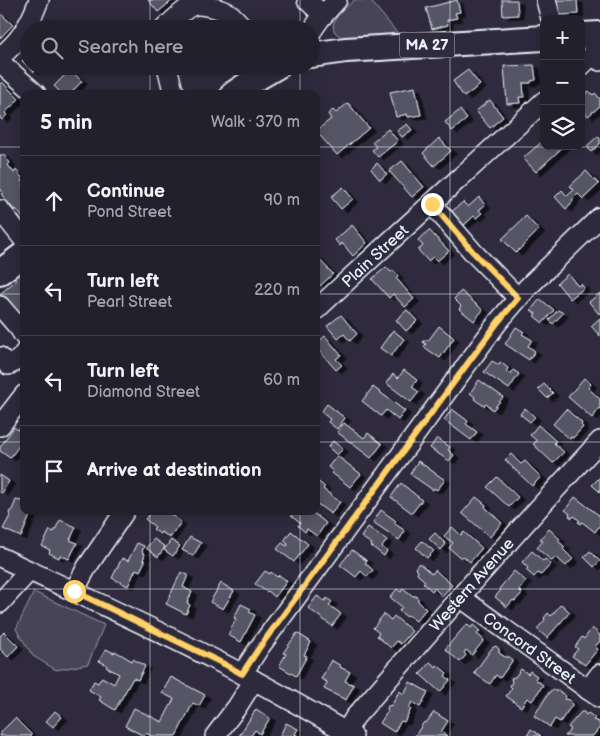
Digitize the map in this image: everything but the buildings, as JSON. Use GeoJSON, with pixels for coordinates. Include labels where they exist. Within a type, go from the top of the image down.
{"type":"FeatureCollection","features":[{"type":"Feature","properties":{"kind":"main road","name":"MA 27"},"geometry":{"type":"LineString","coordinates":[[320,54],[346,50],[540,38]]}},
{"type":"Feature","properties":{"kind":"main road"},"geometry":{"type":"LineString","coordinates":[[239,90],[261,75]]}},
{"type":"Feature","properties":{"kind":"street"},"geometry":{"type":"LineString","coordinates":[[31,20],[39,0]]}},
{"type":"Feature","properties":{"kind":"street"},"geometry":{"type":"LineString","coordinates":[[307,0],[323,15]]}},
{"type":"Feature","properties":{"kind":"street"},"geometry":{"type":"LineString","coordinates":[[319,20],[337,0]]}},
{"type":"Feature","properties":{"kind":"street"},"geometry":{"type":"LineString","coordinates":[[546,0],[550,15]]}},
{"type":"Feature","properties":{"kind":"street"},"geometry":{"type":"LineString","coordinates":[[172,20],[192,6],[205,6],[219,9],[232,15],[236,20]]}},
{"type":"Feature","properties":{"kind":"street"},"geometry":{"type":"LineString","coordinates":[[0,57],[20,37]]}},
{"type":"Feature","properties":{"kind":"street"},"geometry":{"type":"LineString","coordinates":[[584,60],[593,44]]}},
{"type":"Feature","properties":{"kind":"street"},"geometry":{"type":"LineString","coordinates":[[0,62],[32,90]]}},
{"type":"Feature","properties":{"kind":"street"},"geometry":{"type":"LineString","coordinates":[[169,75],[173,90]]}},
{"type":"Feature","properties":{"kind":"street","name":"Plain Street"},"geometry":{"type":"LineString","coordinates":[[320,306],[540,105]]}},
{"type":"Feature","properties":{"kind":"street"},"geometry":{"type":"LineString","coordinates":[[432,204],[473,252],[518,298]]}},
{"type":"Feature","properties":{"kind":"street"},"geometry":{"type":"LineString","coordinates":[[0,210],[20,235]]}},
{"type":"Feature","properties":{"kind":"street"},"geometry":{"type":"LineString","coordinates":[[215,736],[237,707],[264,640],[498,322],[518,298],[600,217]]}},
{"type":"Feature","properties":{"kind":"street"},"geometry":{"type":"LineString","coordinates":[[0,306],[20,330]]}},
{"type":"Feature","properties":{"kind":"street"},"geometry":{"type":"LineString","coordinates":[[0,357],[8,366],[14,364],[20,358]]}},
{"type":"Feature","properties":{"kind":"street"},"geometry":{"type":"LineString","coordinates":[[0,426],[20,400]]}},
{"type":"Feature","properties":{"kind":"street","name":"Western Avenue"},"geometry":{"type":"LineString","coordinates":[[349,734],[355,717],[600,441]]}},
{"type":"Feature","properties":{"kind":"street"},"geometry":{"type":"LineString","coordinates":[[74,591],[87,567],[122,515]]}},
{"type":"Feature","properties":{"kind":"street"},"geometry":{"type":"LineString","coordinates":[[0,558],[74,591],[224,664],[349,734]]}},
{"type":"Feature","properties":{"kind":"street"},"geometry":{"type":"LineString","coordinates":[[0,603],[30,571]]}},
{"type":"Feature","properties":{"kind":"street","name":"Concord Street"},"geometry":{"type":"LineString","coordinates":[[460,597],[594,694]]}},
{"type":"Feature","properties":{"kind":"street"},"geometry":{"type":"LineString","coordinates":[[594,694],[600,674]]}},
{"type":"Feature","properties":{"kind":"shaded area"},"geometry":{"type":"Polygon","coordinates":[[[354,0],[370,0],[398,34],[349,37],[338,35],[333,28],[334,23],[339,14],[354,0]]]}},
{"type":"Feature","properties":{"kind":"shaded area"},"geometry":{"type":"Polygon","coordinates":[[[34,592],[104,625],[88,664],[56,670],[33,656],[16,629],[34,592]]]}},
{"type":"Feature","properties":{"kind":"route"},"geometry":{"type":"LineString","coordinates":[[74,591],[242,674],[259,648],[498,322],[518,298],[473,252],[432,204]]}}]}
